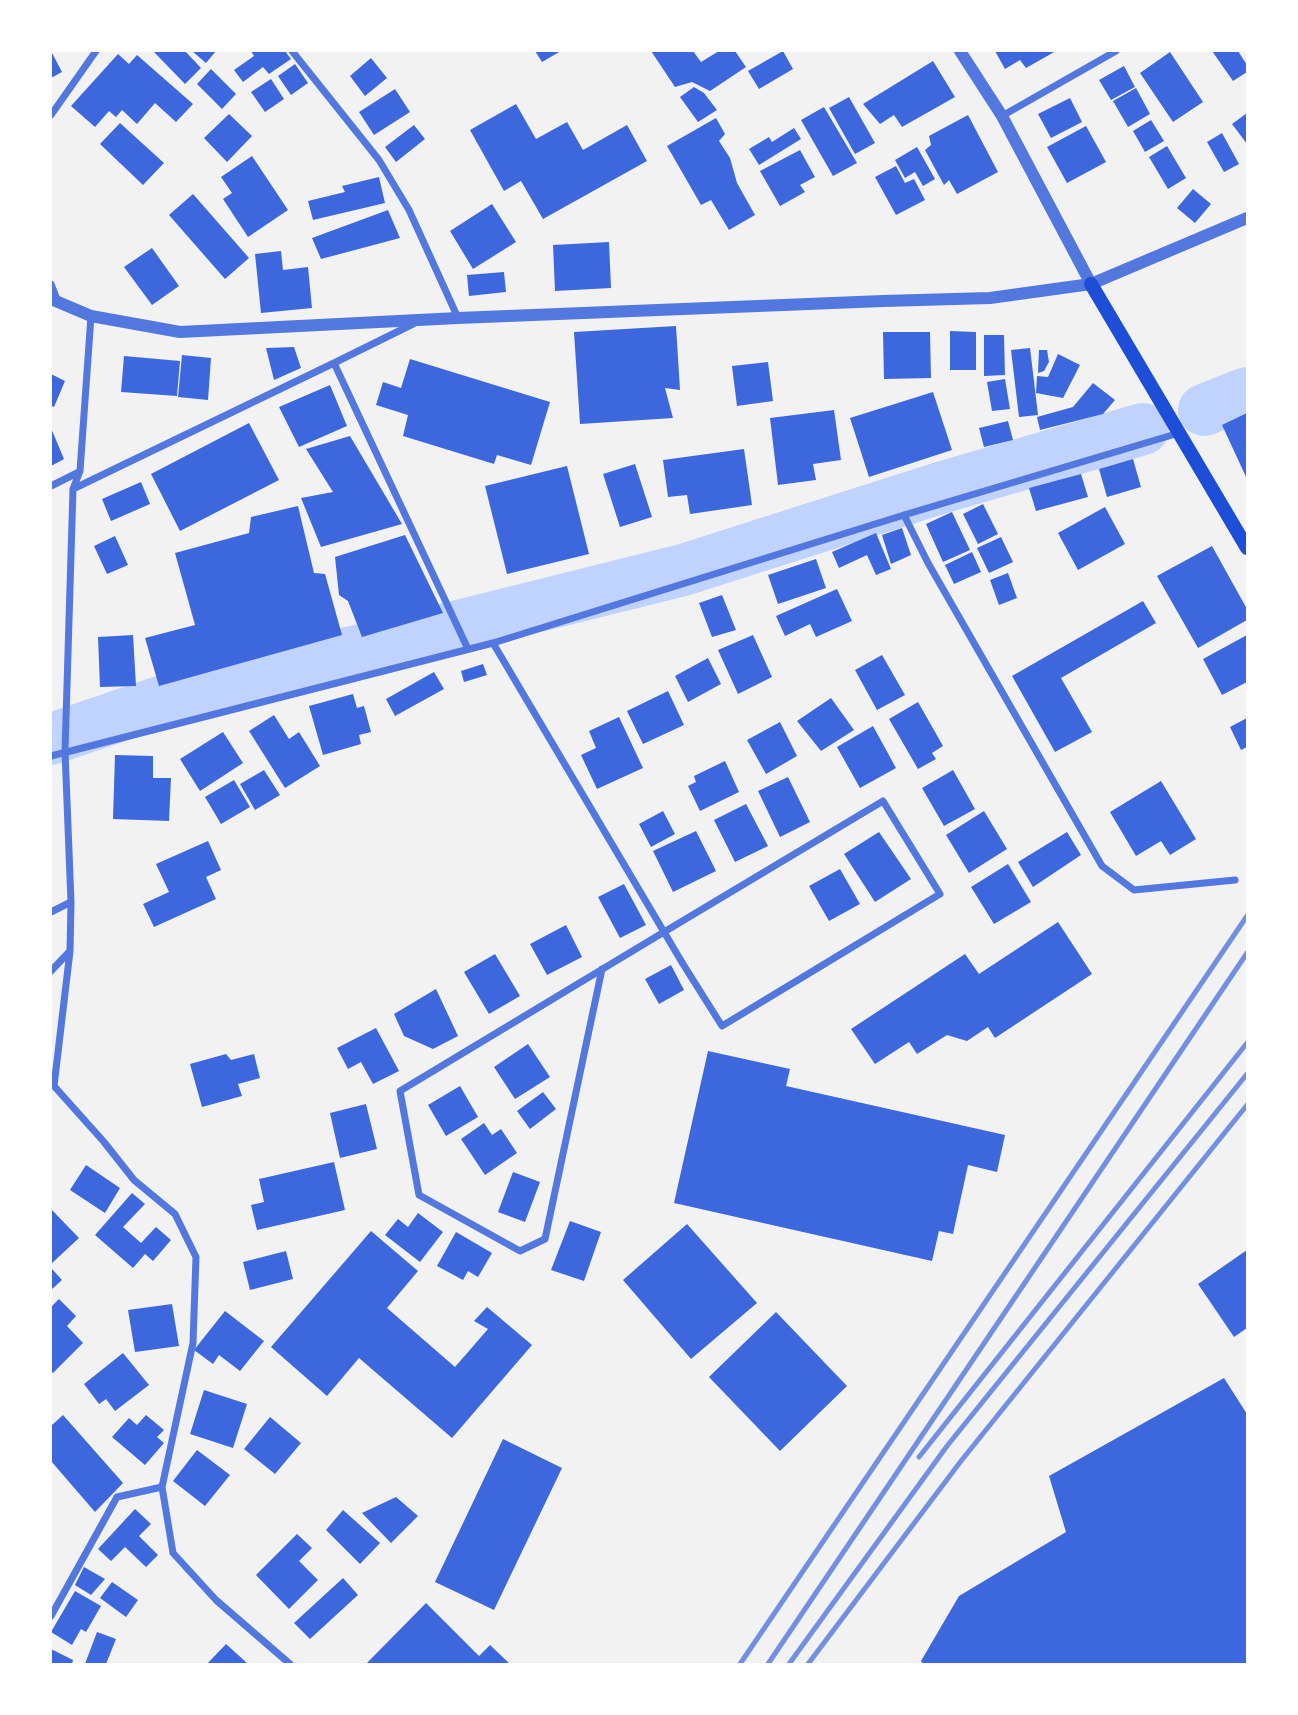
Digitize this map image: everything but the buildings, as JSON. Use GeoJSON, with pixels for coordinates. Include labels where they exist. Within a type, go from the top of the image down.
{"type":"FeatureCollection","features":[{"type":"Feature","properties":{"kind":"main road"},"geometry":{"type":"LineString","coordinates":[[1091,284],[1247,548]]}},
{"type":"Feature","properties":{"kind":"street"},"geometry":{"type":"LineString","coordinates":[[51,115],[96,51]]}},
{"type":"Feature","properties":{"kind":"street"},"geometry":{"type":"LineString","coordinates":[[292,51],[379,160],[408,210],[458,318]]}},
{"type":"Feature","properties":{"kind":"street"},"geometry":{"type":"LineString","coordinates":[[960,51],[1002,116],[1091,284]]}},
{"type":"Feature","properties":{"kind":"street"},"geometry":{"type":"LineString","coordinates":[[1002,116],[1116,51]]}},
{"type":"Feature","properties":{"kind":"street"},"geometry":{"type":"LineString","coordinates":[[51,284],[54,300],[91,316],[180,331],[990,298],[1091,284],[1247,218]]}},
{"type":"Feature","properties":{"kind":"street"},"geometry":{"type":"LineString","coordinates":[[91,316],[80,471],[73,489],[65,751],[71,902],[70,951],[54,1086],[104,1142],[134,1181],[175,1214],[196,1257],[192,1343],[162,1487],[173,1553],[216,1600],[290,1664]]}},
{"type":"Feature","properties":{"kind":"street"},"geometry":{"type":"LineString","coordinates":[[73,489],[419,320]]}},
{"type":"Feature","properties":{"kind":"street"},"geometry":{"type":"LineString","coordinates":[[334,363],[468,649]]}},
{"type":"Feature","properties":{"kind":"street"},"geometry":{"type":"LineString","coordinates":[[51,756],[493,643],[1180,432]]}},
{"type":"Feature","properties":{"kind":"street"},"geometry":{"type":"LineString","coordinates":[[51,486],[80,471]]}},
{"type":"Feature","properties":{"kind":"street"},"geometry":{"type":"LineString","coordinates":[[904,515],[928,564],[1102,866],[1134,890],[1235,880]]}},
{"type":"Feature","properties":{"kind":"street"},"geometry":{"type":"LineString","coordinates":[[493,643],[664,932],[722,1026],[940,894],[883,801],[664,932],[602,969],[400,1091],[419,1195],[520,1251],[545,1238],[602,969]]}},
{"type":"Feature","properties":{"kind":"street"},"geometry":{"type":"LineString","coordinates":[[51,912],[71,902]]}},
{"type":"Feature","properties":{"kind":"street"},"geometry":{"type":"LineString","coordinates":[[51,971],[70,951]]}},
{"type":"Feature","properties":{"kind":"street"},"geometry":{"type":"LineString","coordinates":[[51,1616],[117,1497],[162,1487]]}},
{"type":"Feature","properties":{"kind":"waterway"},"geometry":{"type":"LineString","coordinates":[[1204,410],[1247,393]]}},
{"type":"Feature","properties":{"kind":"waterway"},"geometry":{"type":"LineString","coordinates":[[51,739],[210,685],[683,570],[940,488],[1143,429]]}},
{"type":"Feature","properties":{"kind":"railway"},"geometry":{"type":"LineString","coordinates":[[740,1664],[1247,916]]}},
{"type":"Feature","properties":{"kind":"railway"},"geometry":{"type":"LineString","coordinates":[[768,1664],[1247,953]]}},
{"type":"Feature","properties":{"kind":"railway"},"geometry":{"type":"LineString","coordinates":[[919,1457],[1247,1043]]}},
{"type":"Feature","properties":{"kind":"railway"},"geometry":{"type":"LineString","coordinates":[[789,1664],[947,1446],[1247,1074]]}},
{"type":"Feature","properties":{"kind":"railway"},"geometry":{"type":"LineString","coordinates":[[808,1664],[961,1461],[1247,1105]]}}]}
